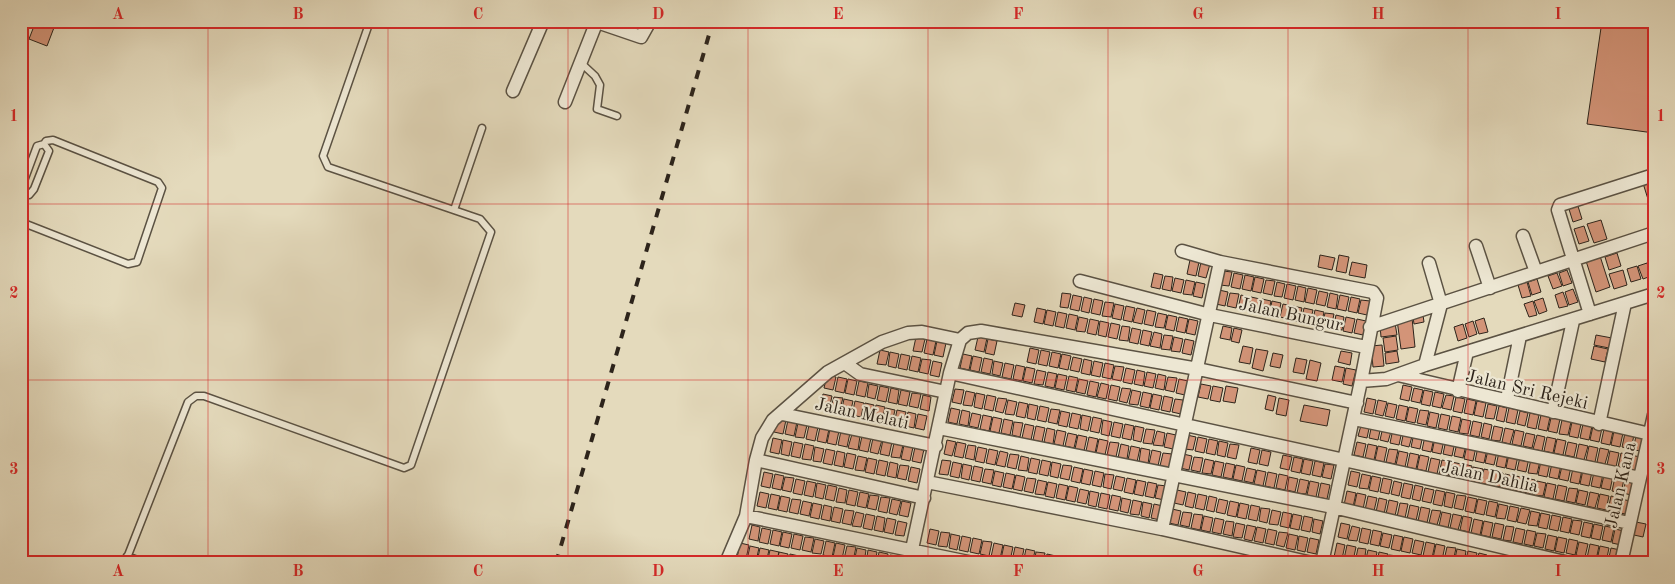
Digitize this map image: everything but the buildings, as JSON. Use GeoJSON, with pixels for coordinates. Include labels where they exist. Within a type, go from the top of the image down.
{"type":"FeatureCollection","features":[{"type":"Feature","properties":{"kind":"street"},"geometry":{"type":"LineString","coordinates":[[514,91],[543,21]]}},
{"type":"Feature","properties":{"kind":"street"},"geometry":{"type":"LineString","coordinates":[[565,102],[597,22],[641,37],[650,21]]}},
{"type":"Feature","properties":{"kind":"street"},"geometry":{"type":"LineString","coordinates":[[1590,314],[1558,210],[1560,205],[1654,174]]}},
{"type":"Feature","properties":{"kind":"street"},"geometry":{"type":"LineString","coordinates":[[1370,327],[1654,233]]}},
{"type":"Feature","properties":{"kind":"street"},"geometry":{"type":"LineString","coordinates":[[1523,236],[1536,272]]}},
{"type":"Feature","properties":{"kind":"street"},"geometry":{"type":"LineString","coordinates":[[1476,246],[1490,288]]}},
{"type":"Feature","properties":{"kind":"street"},"geometry":{"type":"LineString","coordinates":[[1182,251],[1220,262],[1373,292],[1376,298],[1354,419],[1322,563]]}},
{"type":"Feature","properties":{"kind":"street"},"geometry":{"type":"LineString","coordinates":[[1162,529],[1220,262]]}},
{"type":"Feature","properties":{"kind":"street"},"geometry":{"type":"LineString","coordinates":[[1425,365],[1441,304],[1429,263]]}},
{"type":"Feature","properties":{"kind":"street","name":"Jalan Bungur"},"geometry":{"type":"LineString","coordinates":[[1080,280],[1210,315],[1366,347]]}},
{"type":"Feature","properties":{"kind":"street"},"geometry":{"type":"LineString","coordinates":[[1361,381],[1376,382],[1654,294]]}},
{"type":"Feature","properties":{"kind":"street"},"geometry":{"type":"LineString","coordinates":[[1599,424],[1625,302]]}},
{"type":"Feature","properties":{"kind":"street"},"geometry":{"type":"LineString","coordinates":[[1553,412],[1573,321]]}},
{"type":"Feature","properties":{"kind":"street"},"geometry":{"type":"LineString","coordinates":[[911,557],[950,373],[960,340],[968,333],[981,331],[1198,368],[1357,403]]}},
{"type":"Feature","properties":{"kind":"street"},"geometry":{"type":"LineString","coordinates":[[726,563],[746,516],[762,438],[774,420],[828,372],[846,364],[882,342],[908,333],[922,332],[960,340]]}},
{"type":"Feature","properties":{"kind":"street"},"geometry":{"type":"LineString","coordinates":[[1507,399],[1520,336]]}},
{"type":"Feature","properties":{"kind":"street"},"geometry":{"type":"LineString","coordinates":[[1458,391],[1467,352]]}},
{"type":"Feature","properties":{"kind":"street"},"geometry":{"type":"LineString","coordinates":[[846,364],[860,374],[946,392]]}},
{"type":"Feature","properties":{"kind":"street","name":"Jalan Dahlia"},"geometry":{"type":"LineString","coordinates":[[950,373],[1629,524]]}},
{"type":"Feature","properties":{"kind":"street","name":"Jalan Sri Rejeki"},"geometry":{"type":"LineString","coordinates":[[1398,375],[1458,391],[1507,399],[1599,424],[1650,434]]}},
{"type":"Feature","properties":{"kind":"street","name":"Jalan Melati"},"geometry":{"type":"LineString","coordinates":[[782,414],[936,446]]}},
{"type":"Feature","properties":{"kind":"street","name":"Jalan Kana"},"geometry":{"type":"LineString","coordinates":[[1621,563],[1654,415]]}},
{"type":"Feature","properties":{"kind":"street"},"geometry":{"type":"LineString","coordinates":[[1354,419],[1640,478]]}},
{"type":"Feature","properties":{"kind":"street"},"geometry":{"type":"LineString","coordinates":[[939,428],[1333,507],[1569,563]]}},
{"type":"Feature","properties":{"kind":"street"},"geometry":{"type":"LineString","coordinates":[[756,460],[924,498]]}},
{"type":"Feature","properties":{"kind":"street"},"geometry":{"type":"LineString","coordinates":[[927,482],[1162,529],[1312,563]]}},
{"type":"Feature","properties":{"kind":"street"},"geometry":{"type":"LineString","coordinates":[[746,516],[911,557],[973,563]]}},
{"type":"Feature","properties":{"kind":"lane"},"geometry":{"type":"LineString","coordinates":[[145,563],[126,560],[188,402],[196,396],[204,396],[404,468],[411,465],[491,232],[480,219],[328,167],[324,163],[323,156],[370,21]]}},
{"type":"Feature","properties":{"kind":"lane"},"geometry":{"type":"LineString","coordinates":[[580,62],[596,76],[600,85],[597,109],[617,116]]}},
{"type":"Feature","properties":{"kind":"lane"},"geometry":{"type":"LineString","coordinates":[[454,210],[482,128]]}},
{"type":"Feature","properties":{"kind":"lane"},"geometry":{"type":"LineString","coordinates":[[21,222],[128,264],[134,263],[137,262],[162,188],[158,182],[52,140],[37,146],[22,188],[23,198],[32,192],[49,151],[44,144]]}},
{"type":"Feature","properties":{"kind":"railway"},"geometry":{"type":"LineString","coordinates":[[556,563],[713,21]]}}]}
